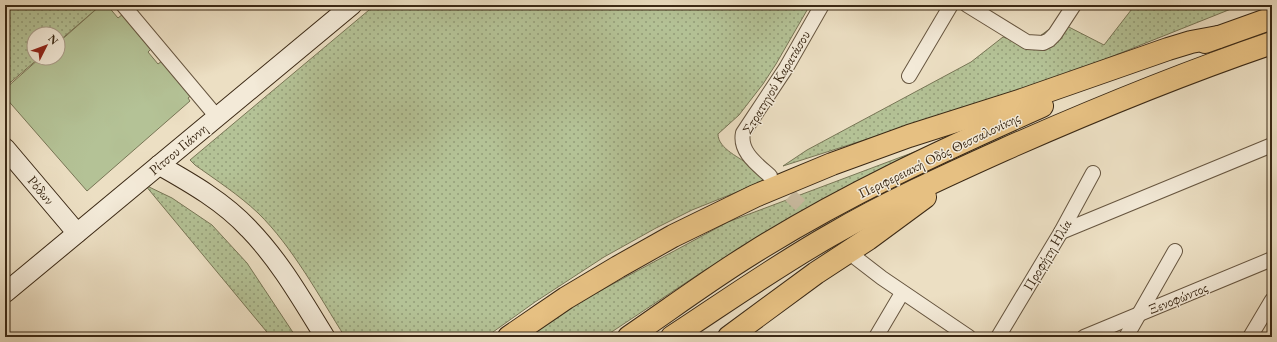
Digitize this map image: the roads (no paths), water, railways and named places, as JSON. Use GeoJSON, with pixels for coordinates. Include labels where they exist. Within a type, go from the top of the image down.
{"type":"FeatureCollection","features":[{"type":"Feature","properties":{"kind":"highway","name":"Περιφερειακή Οδός Θεσσαλονίκης"},"geometry":{"type":"LineString","coordinates":[[629,337],[752,253],[798,226],[917,164],[1016,118],[1142,66],[1272,18]]}},
{"type":"Feature","properties":{"kind":"highway"},"geometry":{"type":"LineString","coordinates":[[509,337],[591,283],[662,242],[715,215],[791,180],[909,136],[1028,98],[1168,49],[1191,42],[1218,37]]}},
{"type":"Feature","properties":{"kind":"highway","name":"Περιφερειακή Οδός Θεσσαλονίκης"},"geometry":{"type":"LineString","coordinates":[[672,337],[830,235],[880,208],[968,166],[1104,106],[1272,43]]}},
{"type":"Feature","properties":{"kind":"highway"},"geometry":{"type":"LineString","coordinates":[[729,337],[816,273],[868,239],[968,166]]}},
{"type":"Feature","properties":{"kind":"street"},"geometry":{"type":"LineString","coordinates":[[122,5],[217,117]]}},
{"type":"Feature","properties":{"kind":"street","name":"Ρίτσου Γιάννη"},"geometry":{"type":"LineString","coordinates":[[5,293],[352,5]]}},
{"type":"Feature","properties":{"kind":"street","name":"Στρατηγού Καρατάσου"},"geometry":{"type":"LineString","coordinates":[[770,176],[747,152],[743,144],[744,133],[786,68],[822,5]]}},
{"type":"Feature","properties":{"kind":"street"},"geometry":{"type":"LineString","coordinates":[[909,76],[951,5]]}},
{"type":"Feature","properties":{"kind":"street"},"geometry":{"type":"LineString","coordinates":[[967,5],[1027,42],[1043,43],[1056,34],[1070,7]]}},
{"type":"Feature","properties":{"kind":"street"},"geometry":{"type":"LineString","coordinates":[[1061,232],[1272,145]]}},
{"type":"Feature","properties":{"kind":"street","name":"Ρόδων"},"geometry":{"type":"LineString","coordinates":[[6,152],[77,233]]}},
{"type":"Feature","properties":{"kind":"street"},"geometry":{"type":"LineString","coordinates":[[159,165],[191,183],[216,200],[248,228],[278,263],[325,337]]}},
{"type":"Feature","properties":{"kind":"street","name":"Προφήτη Ηλία"},"geometry":{"type":"LineString","coordinates":[[998,337],[1061,232],[1093,173]]}},
{"type":"Feature","properties":{"kind":"street"},"geometry":{"type":"LineString","coordinates":[[1126,337],[1175,251]]}},
{"type":"Feature","properties":{"kind":"street"},"geometry":{"type":"LineString","coordinates":[[856,258],[902,293],[969,337]]}},
{"type":"Feature","properties":{"kind":"street","name":"Ξενοφώντος"},"geometry":{"type":"LineString","coordinates":[[1084,337],[1272,260]]}},
{"type":"Feature","properties":{"kind":"street"},"geometry":{"type":"LineString","coordinates":[[876,337],[902,293]]}},
{"type":"Feature","properties":{"kind":"street"},"geometry":{"type":"LineString","coordinates":[[1250,337],[1272,300]]}},
{"type":"Feature","properties":{"kind":"tunnel"},"geometry":{"type":"LineString","coordinates":[[775,181],[854,256]]}}]}
